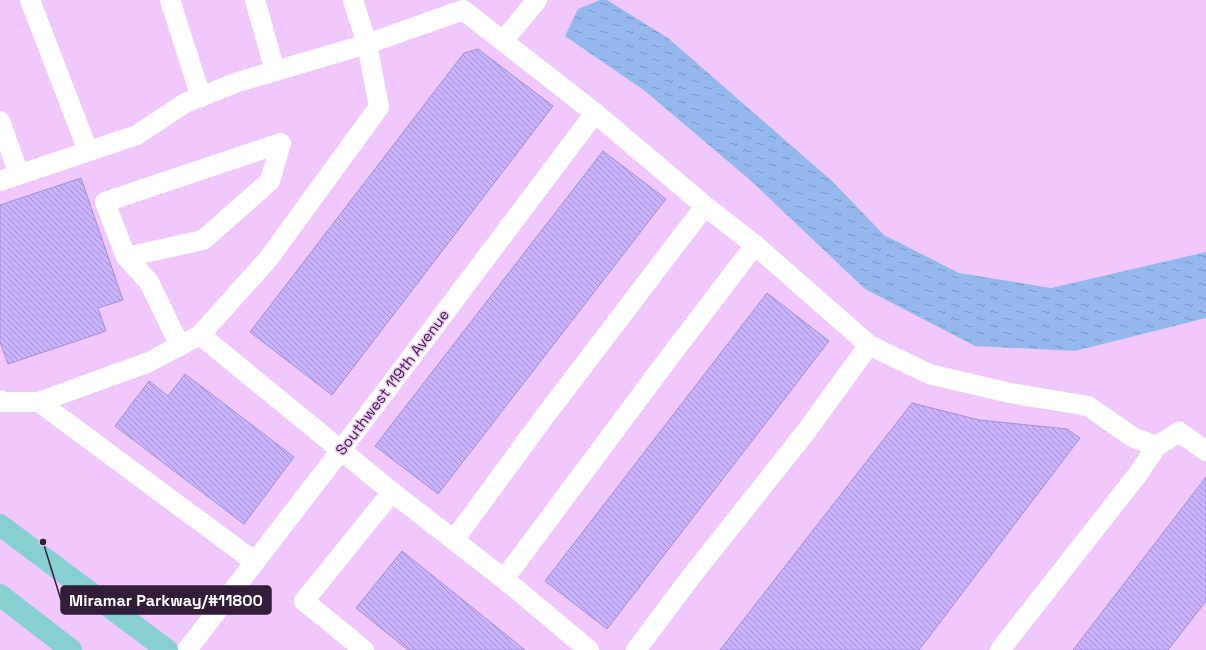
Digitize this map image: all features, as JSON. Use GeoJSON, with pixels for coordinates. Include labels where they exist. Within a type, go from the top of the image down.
{"type":"FeatureCollection","features":[{"type":"Feature","properties":{"kind":"main road"},"geometry":{"type":"LineString","coordinates":[[0,525],[167,650]]}},
{"type":"Feature","properties":{"kind":"main road"},"geometry":{"type":"LineString","coordinates":[[2,601],[70,650]]}},
{"type":"Feature","properties":{"kind":"street"},"geometry":{"type":"LineString","coordinates":[[30,0],[88,152]]}},
{"type":"Feature","properties":{"kind":"street"},"geometry":{"type":"LineString","coordinates":[[170,0],[200,97]]}},
{"type":"Feature","properties":{"kind":"street"},"geometry":{"type":"LineString","coordinates":[[255,0],[275,71]]}},
{"type":"Feature","properties":{"kind":"street"},"geometry":{"type":"LineString","coordinates":[[0,400],[4,402],[39,402],[149,362],[180,346],[200,335],[269,258],[379,107],[367,44],[353,0]]}},
{"type":"Feature","properties":{"kind":"street"},"geometry":{"type":"LineString","coordinates":[[503,41],[537,0]]}},
{"type":"Feature","properties":{"kind":"street"},"geometry":{"type":"LineString","coordinates":[[0,181],[137,135],[185,103],[238,82],[367,44],[462,5],[503,41],[595,113],[705,206],[755,245],[869,345],[929,374],[1010,393],[1088,406],[1134,438],[1157,446]]}},
{"type":"Feature","properties":{"kind":"street","name":"Southwest 119th Avenue"},"geometry":{"type":"LineString","coordinates":[[187,650],[341,450],[595,113]]}},
{"type":"Feature","properties":{"kind":"street"},"geometry":{"type":"LineString","coordinates":[[0,121],[19,174]]}},
{"type":"Feature","properties":{"kind":"street"},"geometry":{"type":"LineString","coordinates":[[126,257],[203,240],[270,181],[281,143],[105,202],[126,257],[149,282],[180,346]]}},
{"type":"Feature","properties":{"kind":"street"},"geometry":{"type":"LineString","coordinates":[[454,540],[542,420],[705,206]]}},
{"type":"Feature","properties":{"kind":"street"},"geometry":{"type":"LineString","coordinates":[[504,579],[670,355],[755,245]]}},
{"type":"Feature","properties":{"kind":"street"},"geometry":{"type":"LineString","coordinates":[[200,335],[392,492],[504,579],[589,650]]}},
{"type":"Feature","properties":{"kind":"street"},"geometry":{"type":"LineString","coordinates":[[636,650],[690,578],[804,434],[869,345]]}},
{"type":"Feature","properties":{"kind":"street"},"geometry":{"type":"LineString","coordinates":[[39,402],[255,562]]}},
{"type":"Feature","properties":{"kind":"street"},"geometry":{"type":"LineString","coordinates":[[1000,650],[1157,446],[1179,432],[1206,451]]}},
{"type":"Feature","properties":{"kind":"street"},"geometry":{"type":"LineString","coordinates":[[364,650],[304,601],[392,492]]}},
{"type":"Feature","properties":{"kind":"water"},"geometry":{"type":"Polygon","coordinates":[[[600,0],[607,0],[668,38],[832,181],[884,235],[959,273],[1051,288],[1206,252],[1206,318],[1075,351],[975,346],[865,289],[750,180],[645,91],[565,36],[578,9],[600,0]]]}},
{"type":"Feature","properties":{"kind":"building"},"geometry":{"type":"Polygon","coordinates":[[[478,49],[553,106],[332,395],[250,332],[464,53],[478,49]]]}},
{"type":"Feature","properties":{"kind":"building"},"geometry":{"type":"Polygon","coordinates":[[[603,151],[666,199],[438,494],[375,446],[603,151]]]}},
{"type":"Feature","properties":{"kind":"building"},"geometry":{"type":"Polygon","coordinates":[[[81,178],[123,300],[98,308],[106,331],[8,364],[0,342],[0,205],[81,178]]]}},
{"type":"Feature","properties":{"kind":"building"},"geometry":{"type":"Polygon","coordinates":[[[767,293],[829,341],[607,629],[545,581],[767,293]]]}},
{"type":"Feature","properties":{"kind":"building"},"geometry":{"type":"Polygon","coordinates":[[[185,374],[294,457],[244,524],[115,426],[149,381],[168,396],[185,374]]]}},
{"type":"Feature","properties":{"kind":"building"},"geometry":{"type":"Polygon","coordinates":[[[912,403],[979,420],[1067,429],[1080,438],[919,650],[720,650],[912,403]]]}},
{"type":"Feature","properties":{"kind":"building"},"geometry":{"type":"Polygon","coordinates":[[[1206,477],[1206,601],[1168,650],[1073,650],[1206,477]]]}},
{"type":"Feature","properties":{"kind":"building"},"geometry":{"type":"Polygon","coordinates":[[[402,551],[525,650],[408,650],[356,608],[402,551]]]}},
{"type":"Feature","properties":{"kind":"place","name":"Miramar Parkway/#11800"},"geometry":{"type":"Point","coordinates":[43,542]}}]}
